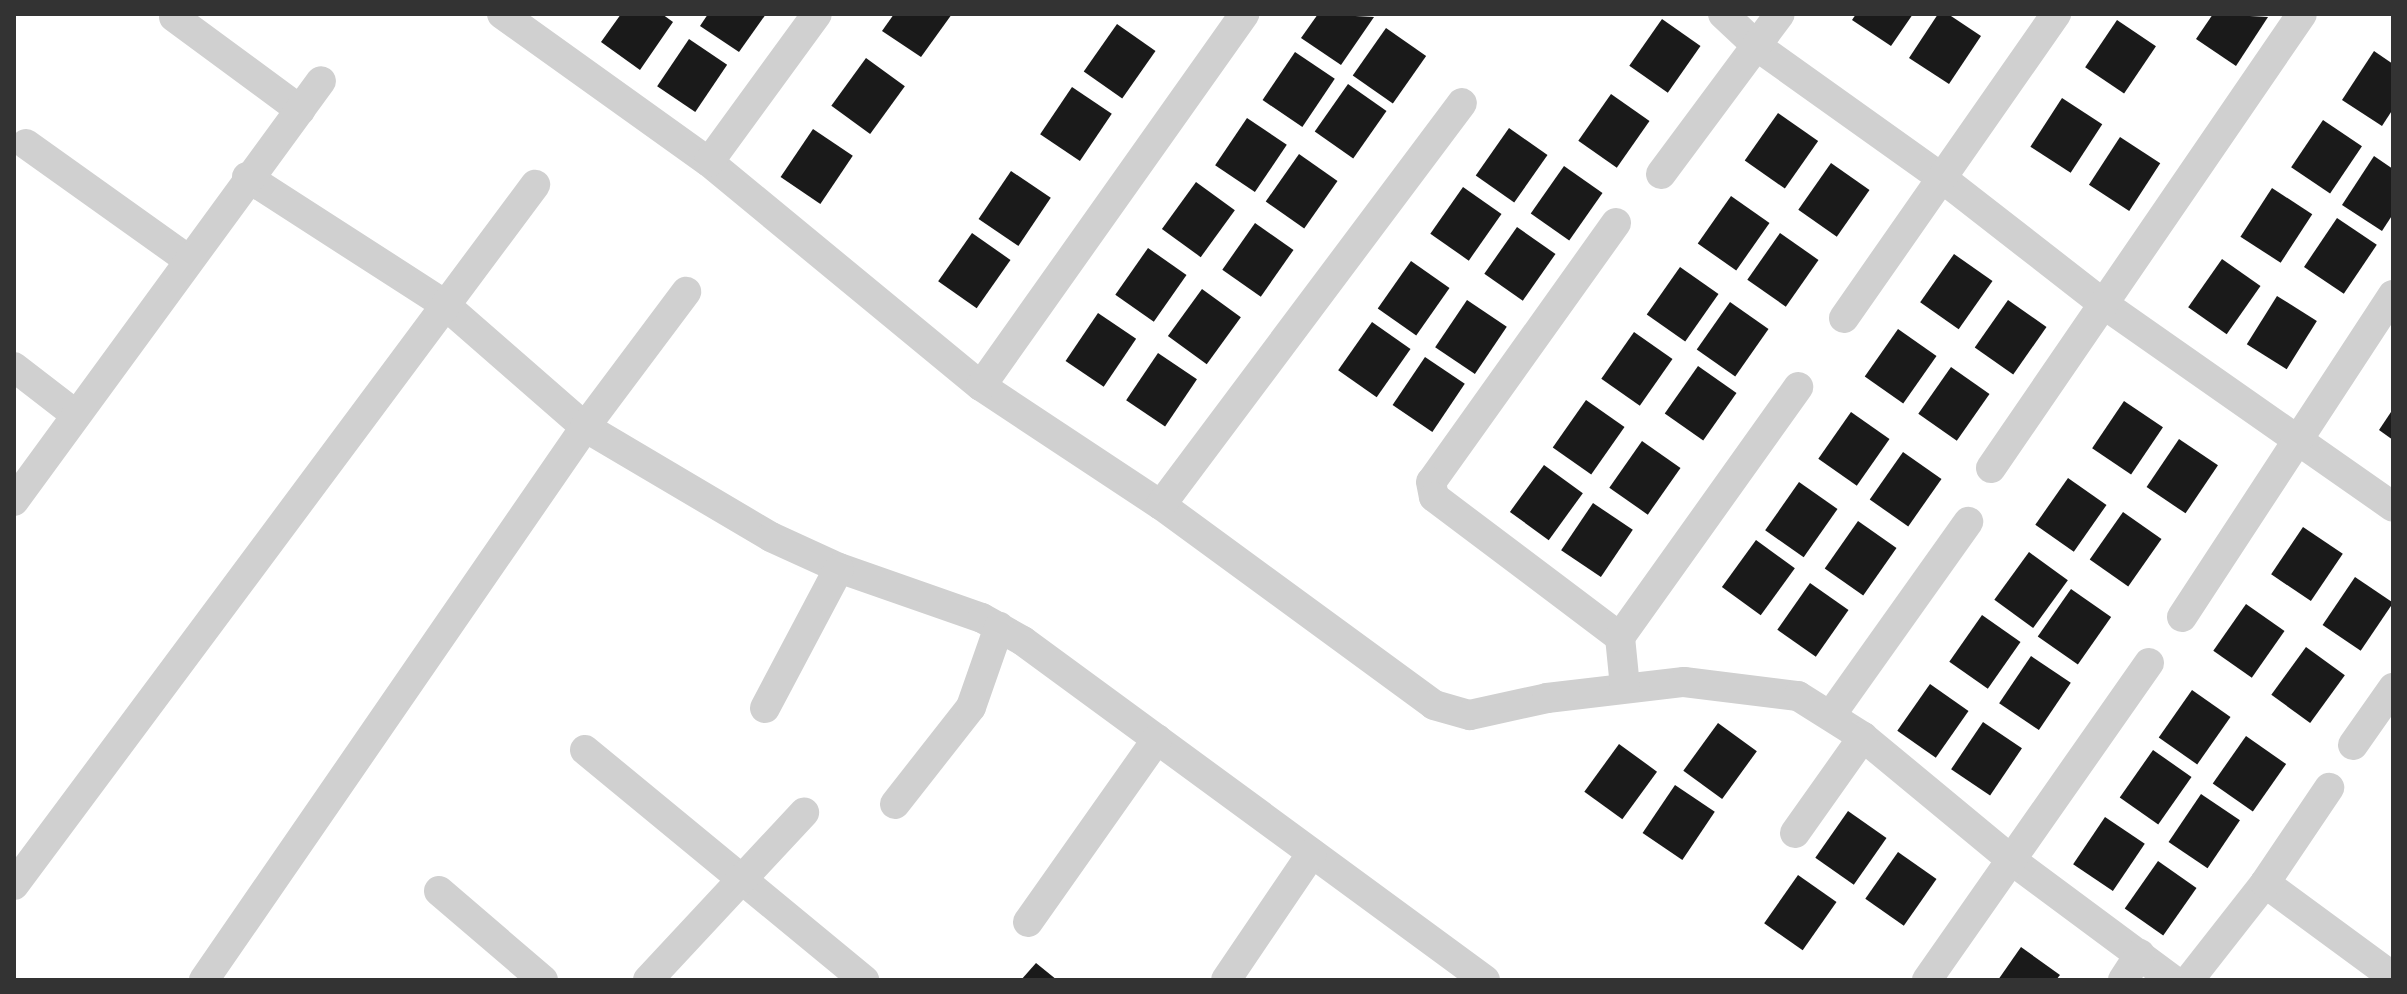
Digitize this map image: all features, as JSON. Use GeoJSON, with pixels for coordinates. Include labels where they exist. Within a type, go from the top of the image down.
{"type":"FeatureCollection","features":[{"type":"Feature","properties":{"kind":"street"},"geometry":{"type":"LineString","coordinates":[[502,14],[540,24],[981,386],[1161,505],[1434,705],[1470,715],[1625,687],[1729,685],[1798,696],[1863,737],[2014,862],[2173,980]]}},
{"type":"Feature","properties":{"kind":"street"},"geometry":{"type":"LineString","coordinates":[[709,162],[817,14]]}},
{"type":"Feature","properties":{"kind":"street"},"geometry":{"type":"LineString","coordinates":[[981,386],[1244,14]]}},
{"type":"Feature","properties":{"kind":"street"},"geometry":{"type":"LineString","coordinates":[[1723,14],[1758,47],[1943,179],[2102,303],[2393,507]]}},
{"type":"Feature","properties":{"kind":"street"},"geometry":{"type":"LineString","coordinates":[[1661,174],[1780,14]]}},
{"type":"Feature","properties":{"kind":"street"},"geometry":{"type":"LineString","coordinates":[[1844,318],[2056,14]]}},
{"type":"Feature","properties":{"kind":"street"},"geometry":{"type":"LineString","coordinates":[[1991,468],[2302,14]]}},
{"type":"Feature","properties":{"kind":"street"},"geometry":{"type":"LineString","coordinates":[[174,17],[300,110]]}},
{"type":"Feature","properties":{"kind":"street"},"geometry":{"type":"LineString","coordinates":[[14,501],[187,259],[321,81]]}},
{"type":"Feature","properties":{"kind":"street"},"geometry":{"type":"LineString","coordinates":[[1161,505],[1462,103]]}},
{"type":"Feature","properties":{"kind":"street"},"geometry":{"type":"LineString","coordinates":[[26,144],[187,259]]}},
{"type":"Feature","properties":{"kind":"street"},"geometry":{"type":"LineString","coordinates":[[247,177],[444,304],[585,427],[771,537],[839,568],[999,627],[1312,853],[1470,976]]}},
{"type":"Feature","properties":{"kind":"street"},"geometry":{"type":"LineString","coordinates":[[14,885],[535,185]]}},
{"type":"Feature","properties":{"kind":"street"},"geometry":{"type":"LineString","coordinates":[[1616,223],[1431,482],[1434,497],[1620,637]]}},
{"type":"Feature","properties":{"kind":"street"},"geometry":{"type":"LineString","coordinates":[[204,980],[585,427],[686,292]]}},
{"type":"Feature","properties":{"kind":"street"},"geometry":{"type":"LineString","coordinates":[[2182,617],[2393,295]]}},
{"type":"Feature","properties":{"kind":"street"},"geometry":{"type":"LineString","coordinates":[[14,367],[76,415]]}},
{"type":"Feature","properties":{"kind":"street"},"geometry":{"type":"LineString","coordinates":[[1625,687],[1620,637],[1798,387]]}},
{"type":"Feature","properties":{"kind":"street"},"geometry":{"type":"LineString","coordinates":[[1831,715],[1968,522]]}},
{"type":"Feature","properties":{"kind":"street"},"geometry":{"type":"LineString","coordinates":[[765,708],[839,568]]}},
{"type":"Feature","properties":{"kind":"street"},"geometry":{"type":"LineString","coordinates":[[895,804],[971,707],[999,627]]}},
{"type":"Feature","properties":{"kind":"street"},"geometry":{"type":"LineString","coordinates":[[1927,980],[2014,862],[2149,663]]}},
{"type":"Feature","properties":{"kind":"street"},"geometry":{"type":"LineString","coordinates":[[2353,745],[2393,688]]}},
{"type":"Feature","properties":{"kind":"street"},"geometry":{"type":"LineString","coordinates":[[1795,833],[1863,737]]}},
{"type":"Feature","properties":{"kind":"street"},"geometry":{"type":"LineString","coordinates":[[1028,922],[1157,739]]}},
{"type":"Feature","properties":{"kind":"street"},"geometry":{"type":"LineString","coordinates":[[585,750],[864,980]]}},
{"type":"Feature","properties":{"kind":"street"},"geometry":{"type":"LineString","coordinates":[[2189,980],[2265,883],[2329,788]]}},
{"type":"Feature","properties":{"kind":"street"},"geometry":{"type":"LineString","coordinates":[[648,980],[738,879],[804,813]]}},
{"type":"Feature","properties":{"kind":"street"},"geometry":{"type":"LineString","coordinates":[[1226,980],[1312,853]]}},
{"type":"Feature","properties":{"kind":"street"},"geometry":{"type":"LineString","coordinates":[[2265,883],[2393,977]]}},
{"type":"Feature","properties":{"kind":"street"},"geometry":{"type":"LineString","coordinates":[[439,891],[543,980]]}},
{"type":"Feature","properties":{"kind":"street"},"geometry":{"type":"LineString","coordinates":[[2123,980],[2140,954]]}},
{"type":"Feature","properties":{"kind":"building"},"geometry":{"type":"Polygon","coordinates":[[[621,14],[662,14],[673,22],[640,70],[601,42],[621,14]]]}},
{"type":"Feature","properties":{"kind":"building"},"geometry":{"type":"Polygon","coordinates":[[[708,14],[766,14],[739,52],[700,26],[708,14]]]}},
{"type":"Feature","properties":{"kind":"building"},"geometry":{"type":"Polygon","coordinates":[[[894,14],[952,14],[921,57],[882,31],[894,14]]]}},
{"type":"Feature","properties":{"kind":"building"},"geometry":{"type":"Polygon","coordinates":[[[1318,14],[1374,17],[1341,65],[1301,38],[1318,14]]]}},
{"type":"Feature","properties":{"kind":"building"},"geometry":{"type":"Polygon","coordinates":[[[1856,14],[1913,14],[1891,46],[1852,20],[1856,14]]]}},
{"type":"Feature","properties":{"kind":"building"},"geometry":{"type":"Polygon","coordinates":[[[1938,14],[1948,14],[1981,36],[1949,84],[1909,58],[1938,14]]]}},
{"type":"Feature","properties":{"kind":"building"},"geometry":{"type":"Polygon","coordinates":[[[2213,14],[2268,17],[2236,66],[2196,39],[2213,14]]]}},
{"type":"Feature","properties":{"kind":"building"},"geometry":{"type":"Polygon","coordinates":[[[1662,19],[1701,46],[1668,93],[1629,66],[1662,19]]]}},
{"type":"Feature","properties":{"kind":"building"},"geometry":{"type":"Polygon","coordinates":[[[2117,20],[2156,46],[2124,94],[2085,67],[2117,20]]]}},
{"type":"Feature","properties":{"kind":"building"},"geometry":{"type":"Polygon","coordinates":[[[1117,24],[1156,51],[1122,98],[1084,72],[1117,24]]]}},
{"type":"Feature","properties":{"kind":"building"},"geometry":{"type":"Polygon","coordinates":[[[1386,28],[1426,56],[1393,104],[1353,76],[1386,28]]]}},
{"type":"Feature","properties":{"kind":"building"},"geometry":{"type":"Polygon","coordinates":[[[689,39],[727,65],[695,112],[657,86],[689,39]]]}},
{"type":"Feature","properties":{"kind":"building"},"geometry":{"type":"Polygon","coordinates":[[[2374,51],[2393,64],[2393,109],[2382,126],[2342,100],[2374,51]]]}},
{"type":"Feature","properties":{"kind":"building"},"geometry":{"type":"Polygon","coordinates":[[[1295,52],[1335,79],[1302,127],[1263,100],[1295,52]]]}},
{"type":"Feature","properties":{"kind":"building"},"geometry":{"type":"Polygon","coordinates":[[[866,58],[905,86],[870,134],[831,106],[866,58]]]}},
{"type":"Feature","properties":{"kind":"building"},"geometry":{"type":"Polygon","coordinates":[[[1348,84],[1387,111],[1353,158],[1315,132],[1348,84]]]}},
{"type":"Feature","properties":{"kind":"building"},"geometry":{"type":"Polygon","coordinates":[[[1072,87],[1112,114],[1080,161],[1040,134],[1072,87]]]}},
{"type":"Feature","properties":{"kind":"building"},"geometry":{"type":"Polygon","coordinates":[[[1611,94],[1650,121],[1617,168],[1578,141],[1611,94]]]}},
{"type":"Feature","properties":{"kind":"building"},"geometry":{"type":"Polygon","coordinates":[[[2062,98],[2102,124],[2071,173],[2030,147],[2062,98]]]}},
{"type":"Feature","properties":{"kind":"building"},"geometry":{"type":"Polygon","coordinates":[[[1778,113],[1818,141],[1785,189],[1745,161],[1778,113]]]}},
{"type":"Feature","properties":{"kind":"building"},"geometry":{"type":"Polygon","coordinates":[[[1247,118],[1287,145],[1255,192],[1215,165],[1247,118]]]}},
{"type":"Feature","properties":{"kind":"building"},"geometry":{"type":"Polygon","coordinates":[[[2323,120],[2362,146],[2330,194],[2291,167],[2323,120]]]}},
{"type":"Feature","properties":{"kind":"building"},"geometry":{"type":"Polygon","coordinates":[[[1509,128],[1548,155],[1514,202],[1476,176],[1509,128]]]}},
{"type":"Feature","properties":{"kind":"building"},"geometry":{"type":"Polygon","coordinates":[[[813,129],[853,156],[820,204],[781,177],[813,129]]]}},
{"type":"Feature","properties":{"kind":"building"},"geometry":{"type":"Polygon","coordinates":[[[2120,137],[2160,163],[2129,211],[2089,185],[2120,137]]]}},
{"type":"Feature","properties":{"kind":"building"},"geometry":{"type":"Polygon","coordinates":[[[1299,154],[1338,181],[1304,228],[1266,202],[1299,154]]]}},
{"type":"Feature","properties":{"kind":"building"},"geometry":{"type":"Polygon","coordinates":[[[2374,156],[2393,169],[2393,214],[2382,231],[2342,205],[2374,156]]]}},
{"type":"Feature","properties":{"kind":"building"},"geometry":{"type":"Polygon","coordinates":[[[1831,163],[1870,190],[1837,237],[1798,210],[1831,163]]]}},
{"type":"Feature","properties":{"kind":"building"},"geometry":{"type":"Polygon","coordinates":[[[1564,166],[1603,193],[1569,240],[1531,214],[1564,166]]]}},
{"type":"Feature","properties":{"kind":"building"},"geometry":{"type":"Polygon","coordinates":[[[1011,171],[1051,198],[1018,246],[979,219],[1011,171]]]}},
{"type":"Feature","properties":{"kind":"building"},"geometry":{"type":"Polygon","coordinates":[[[1196,182],[1235,210],[1201,257],[1162,229],[1196,182]]]}},
{"type":"Feature","properties":{"kind":"building"},"geometry":{"type":"Polygon","coordinates":[[[1463,187],[1502,214],[1469,261],[1430,234],[1463,187]]]}},
{"type":"Feature","properties":{"kind":"building"},"geometry":{"type":"Polygon","coordinates":[[[2272,188],[2312,214],[2281,263],[2240,237],[2272,188]]]}},
{"type":"Feature","properties":{"kind":"building"},"geometry":{"type":"Polygon","coordinates":[[[1731,196],[1770,223],[1736,270],[1698,244],[1731,196]]]}},
{"type":"Feature","properties":{"kind":"building"},"geometry":{"type":"Polygon","coordinates":[[[2337,218],[2377,245],[2344,294],[2304,267],[2337,218]]]}},
{"type":"Feature","properties":{"kind":"building"},"geometry":{"type":"Polygon","coordinates":[[[1255,223],[1294,250],[1261,297],[1222,270],[1255,223]]]}},
{"type":"Feature","properties":{"kind":"building"},"geometry":{"type":"Polygon","coordinates":[[[1517,227],[1556,254],[1523,301],[1484,274],[1517,227]]]}},
{"type":"Feature","properties":{"kind":"building"},"geometry":{"type":"Polygon","coordinates":[[[972,233],[1011,260],[977,308],[938,281],[972,233]]]}},
{"type":"Feature","properties":{"kind":"building"},"geometry":{"type":"Polygon","coordinates":[[[1780,233],[1819,260],[1786,307],[1747,280],[1780,233]]]}},
{"type":"Feature","properties":{"kind":"building"},"geometry":{"type":"Polygon","coordinates":[[[1148,248],[1187,275],[1154,322],[1115,295],[1148,248]]]}},
{"type":"Feature","properties":{"kind":"building"},"geometry":{"type":"Polygon","coordinates":[[[1954,254],[1993,281],[1959,329],[1920,302],[1954,254]]]}},
{"type":"Feature","properties":{"kind":"building"},"geometry":{"type":"Polygon","coordinates":[[[2222,259],[2261,286],[2227,334],[2188,307],[2222,259]]]}},
{"type":"Feature","properties":{"kind":"building"},"geometry":{"type":"Polygon","coordinates":[[[1411,261],[1450,288],[1416,335],[1378,309],[1411,261]]]}},
{"type":"Feature","properties":{"kind":"building"},"geometry":{"type":"Polygon","coordinates":[[[1680,267],[1719,294],[1685,341],[1647,315],[1680,267]]]}},
{"type":"Feature","properties":{"kind":"building"},"geometry":{"type":"Polygon","coordinates":[[[1202,289],[1241,317],[1207,364],[1168,336],[1202,289]]]}},
{"type":"Feature","properties":{"kind":"building"},"geometry":{"type":"Polygon","coordinates":[[[2277,296],[2317,321],[2287,369],[2247,344],[2277,296]]]}},
{"type":"Feature","properties":{"kind":"building"},"geometry":{"type":"Polygon","coordinates":[[[1467,300],[1507,327],[1475,374],[1435,347],[1467,300]]]}},
{"type":"Feature","properties":{"kind":"building"},"geometry":{"type":"Polygon","coordinates":[[[2008,300],[2047,327],[2013,374],[1975,348],[2008,300]]]}},
{"type":"Feature","properties":{"kind":"building"},"geometry":{"type":"Polygon","coordinates":[[[1730,302],[1769,329],[1735,376],[1697,350],[1730,302]]]}},
{"type":"Feature","properties":{"kind":"building"},"geometry":{"type":"Polygon","coordinates":[[[1098,313],[1136,339],[1104,387],[1066,361],[1098,313]]]}},
{"type":"Feature","properties":{"kind":"building"},"geometry":{"type":"Polygon","coordinates":[[[1372,322],[1411,349],[1377,397],[1338,370],[1372,322]]]}},
{"type":"Feature","properties":{"kind":"building"},"geometry":{"type":"Polygon","coordinates":[[[1898,329],[1937,356],[1903,403],[1865,377],[1898,329]]]}},
{"type":"Feature","properties":{"kind":"building"},"geometry":{"type":"Polygon","coordinates":[[[1634,332],[1673,359],[1640,406],[1601,379],[1634,332]]]}},
{"type":"Feature","properties":{"kind":"building"},"geometry":{"type":"Polygon","coordinates":[[[1158,353],[1197,379],[1165,427],[1126,400],[1158,353]]]}},
{"type":"Feature","properties":{"kind":"building"},"geometry":{"type":"Polygon","coordinates":[[[1425,357],[1465,384],[1432,432],[1393,405],[1425,357]]]}},
{"type":"Feature","properties":{"kind":"building"},"geometry":{"type":"Polygon","coordinates":[[[1698,366],[1737,393],[1703,440],[1665,414],[1698,366]]]}},
{"type":"Feature","properties":{"kind":"building"},"geometry":{"type":"Polygon","coordinates":[[[1951,367],[1990,394],[1957,441],[1918,414],[1951,367]]]}},
{"type":"Feature","properties":{"kind":"building"},"geometry":{"type":"Polygon","coordinates":[[[1586,400],[1625,427],[1591,474],[1553,448],[1586,400]]]}},
{"type":"Feature","properties":{"kind":"building"},"geometry":{"type":"Polygon","coordinates":[[[2124,401],[2163,427],[2131,475],[2092,448],[2124,401]]]}},
{"type":"Feature","properties":{"kind":"building"},"geometry":{"type":"Polygon","coordinates":[[[2393,409],[2393,440],[2379,430],[2393,409]]]}},
{"type":"Feature","properties":{"kind":"building"},"geometry":{"type":"Polygon","coordinates":[[[1851,412],[1890,439],[1857,486],[1818,459],[1851,412]]]}},
{"type":"Feature","properties":{"kind":"building"},"geometry":{"type":"Polygon","coordinates":[[[2179,439],[2218,465],[2186,513],[2147,487],[2179,439]]]}},
{"type":"Feature","properties":{"kind":"building"},"geometry":{"type":"Polygon","coordinates":[[[1642,441],[1681,468],[1648,515],[1609,488],[1642,441]]]}},
{"type":"Feature","properties":{"kind":"building"},"geometry":{"type":"Polygon","coordinates":[[[1903,452],[1942,479],[1908,526],[1870,500],[1903,452]]]}},
{"type":"Feature","properties":{"kind":"building"},"geometry":{"type":"Polygon","coordinates":[[[1544,465],[1583,493],[1549,540],[1510,512],[1544,465]]]}},
{"type":"Feature","properties":{"kind":"building"},"geometry":{"type":"Polygon","coordinates":[[[2068,478],[2107,505],[2074,552],[2035,525],[2068,478]]]}},
{"type":"Feature","properties":{"kind":"building"},"geometry":{"type":"Polygon","coordinates":[[[1799,482],[1838,509],[1804,557],[1765,530],[1799,482]]]}},
{"type":"Feature","properties":{"kind":"building"},"geometry":{"type":"Polygon","coordinates":[[[1593,503],[1633,530],[1601,577],[1561,550],[1593,503]]]}},
{"type":"Feature","properties":{"kind":"building"},"geometry":{"type":"Polygon","coordinates":[[[2123,512],[2162,539],[2128,586],[2090,560],[2123,512]]]}},
{"type":"Feature","properties":{"kind":"building"},"geometry":{"type":"Polygon","coordinates":[[[1858,521],[1897,548],[1863,595],[1825,569],[1858,521]]]}},
{"type":"Feature","properties":{"kind":"building"},"geometry":{"type":"Polygon","coordinates":[[[2303,527],[2343,554],[2311,601],[2271,574],[2303,527]]]}},
{"type":"Feature","properties":{"kind":"building"},"geometry":{"type":"Polygon","coordinates":[[[1756,540],[1795,568],[1761,615],[1722,587],[1756,540]]]}},
{"type":"Feature","properties":{"kind":"building"},"geometry":{"type":"Polygon","coordinates":[[[2029,552],[2068,580],[2033,628],[1994,600],[2029,552]]]}},
{"type":"Feature","properties":{"kind":"building"},"geometry":{"type":"Polygon","coordinates":[[[2355,577],[2393,603],[2361,651],[2323,625],[2355,577]]]}},
{"type":"Feature","properties":{"kind":"building"},"geometry":{"type":"Polygon","coordinates":[[[1810,583],[1849,610],[1816,657],[1777,630],[1810,583]]]}},
{"type":"Feature","properties":{"kind":"building"},"geometry":{"type":"Polygon","coordinates":[[[2071,589],[2111,617],[2078,665],[2038,637],[2071,589]]]}},
{"type":"Feature","properties":{"kind":"building"},"geometry":{"type":"Polygon","coordinates":[[[2246,604],[2285,631],[2252,678],[2213,651],[2246,604]]]}},
{"type":"Feature","properties":{"kind":"building"},"geometry":{"type":"Polygon","coordinates":[[[1982,615],[2021,642],[1988,689],[1949,662],[1982,615]]]}},
{"type":"Feature","properties":{"kind":"building"},"geometry":{"type":"Polygon","coordinates":[[[2306,647],[2345,675],[2310,723],[2271,695],[2306,647]]]}},
{"type":"Feature","properties":{"kind":"building"},"geometry":{"type":"Polygon","coordinates":[[[2031,656],[2071,683],[2039,730],[1999,703],[2031,656]]]}},
{"type":"Feature","properties":{"kind":"building"},"geometry":{"type":"Polygon","coordinates":[[[1930,684],[1969,711],[1936,758],[1897,731],[1930,684]]]}},
{"type":"Feature","properties":{"kind":"building"},"geometry":{"type":"Polygon","coordinates":[[[2192,690],[2231,717],[2197,764],[2159,738],[2192,690]]]}},
{"type":"Feature","properties":{"kind":"building"},"geometry":{"type":"Polygon","coordinates":[[[1983,722],[2022,748],[1990,796],[1951,769],[1983,722]]]}},
{"type":"Feature","properties":{"kind":"building"},"geometry":{"type":"Polygon","coordinates":[[[1718,723],[1757,751],[1722,799],[1683,771],[1718,723]]]}},
{"type":"Feature","properties":{"kind":"building"},"geometry":{"type":"Polygon","coordinates":[[[2246,736],[2286,764],[2253,812],[2213,784],[2246,736]]]}},
{"type":"Feature","properties":{"kind":"building"},"geometry":{"type":"Polygon","coordinates":[[[1619,744],[1657,772],[1622,819],[1584,792],[1619,744]]]}},
{"type":"Feature","properties":{"kind":"building"},"geometry":{"type":"Polygon","coordinates":[[[2153,750],[2192,777],[2158,824],[2120,798],[2153,750]]]}},
{"type":"Feature","properties":{"kind":"building"},"geometry":{"type":"Polygon","coordinates":[[[1675,785],[1715,812],[1682,860],[1643,833],[1675,785]]]}},
{"type":"Feature","properties":{"kind":"building"},"geometry":{"type":"Polygon","coordinates":[[[2201,794],[2240,820],[2208,868],[2169,842],[2201,794]]]}},
{"type":"Feature","properties":{"kind":"building"},"geometry":{"type":"Polygon","coordinates":[[[1848,811],[1887,838],[1854,885],[1815,858],[1848,811]]]}},
{"type":"Feature","properties":{"kind":"building"},"geometry":{"type":"Polygon","coordinates":[[[2105,817],[2145,844],[2113,891],[2073,864],[2105,817]]]}},
{"type":"Feature","properties":{"kind":"building"},"geometry":{"type":"Polygon","coordinates":[[[1898,852],[1937,879],[1904,926],[1865,899],[1898,852]]]}},
{"type":"Feature","properties":{"kind":"building"},"geometry":{"type":"Polygon","coordinates":[[[2158,861],[2197,888],[2163,935],[2125,909],[2158,861]]]}},
{"type":"Feature","properties":{"kind":"building"},"geometry":{"type":"Polygon","coordinates":[[[1798,875],[1837,902],[1803,950],[1764,923],[1798,875]]]}},
{"type":"Feature","properties":{"kind":"building"},"geometry":{"type":"Polygon","coordinates":[[[2021,947],[2060,975],[2056,980],[1998,980],[2021,947]]]}},
{"type":"Feature","properties":{"kind":"building"},"geometry":{"type":"Polygon","coordinates":[[[1036,963],[1057,980],[1021,980],[1036,963]]]}}]}
